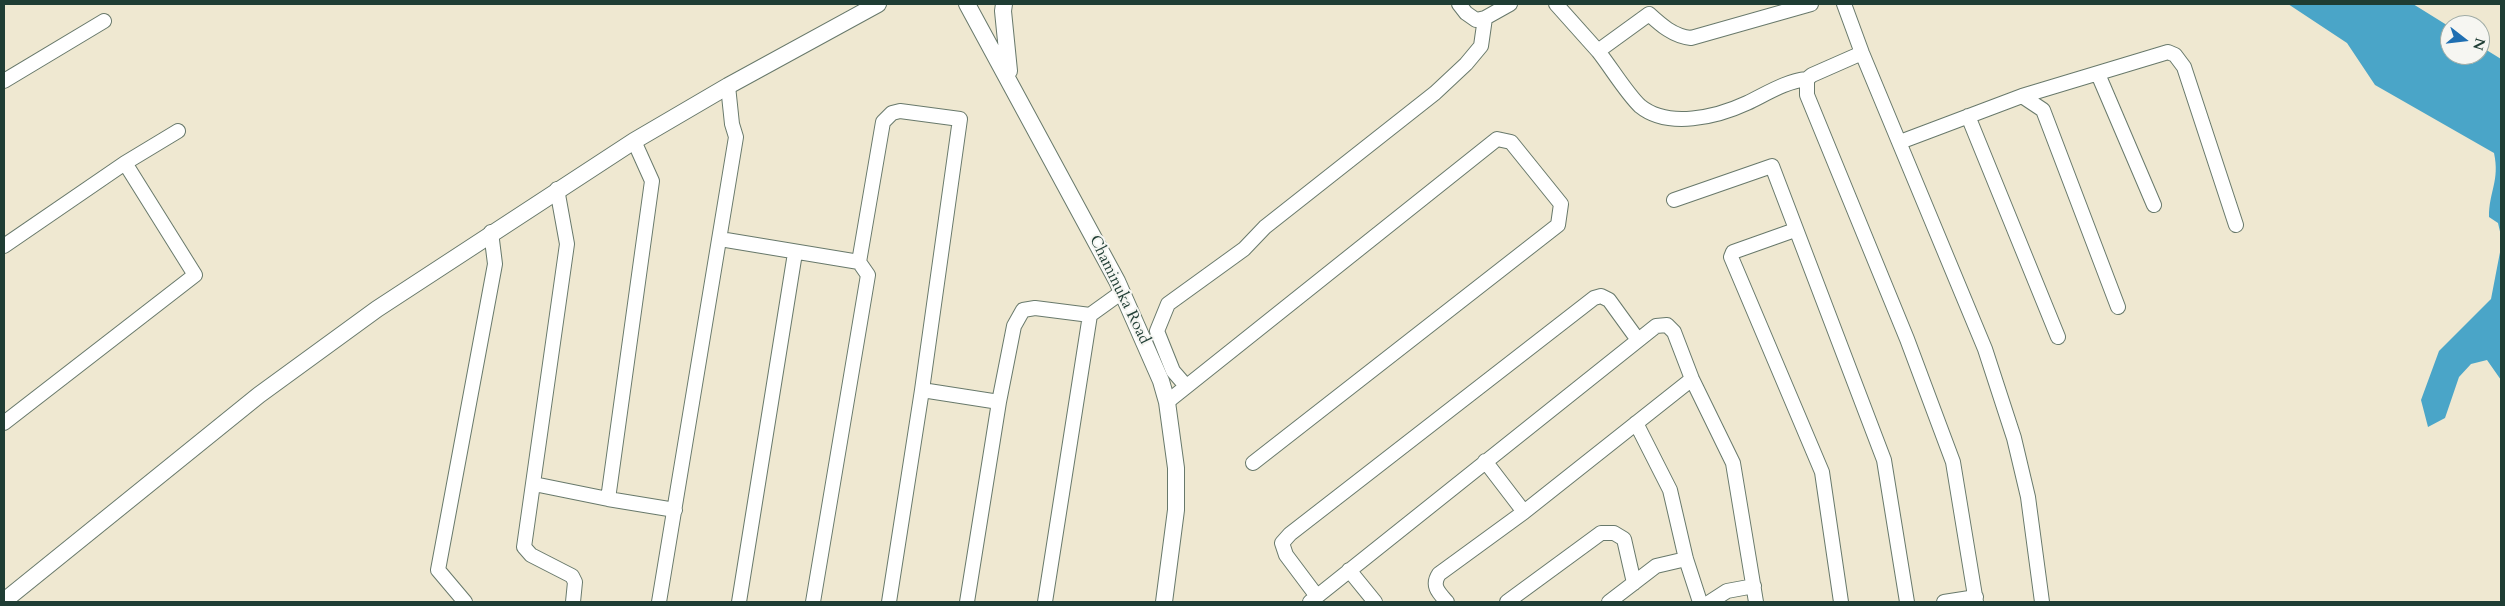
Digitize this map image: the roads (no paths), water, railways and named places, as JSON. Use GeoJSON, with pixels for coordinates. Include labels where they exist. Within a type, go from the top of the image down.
{"type":"FeatureCollection","features":[{"type":"Feature","properties":{"kind":"main road"},"geometry":{"type":"LineString","coordinates":[[4,601],[259,395],[377,309],[491,232],[634,141],[728,86],[878,4]]}},
{"type":"Feature","properties":{"kind":"main road","name":"Chaminuka Road"},"geometry":{"type":"LineString","coordinates":[[968,4],[1122,292],[1150,355],[1167,402],[1176,468],[1176,510],[1164,602]]}},
{"type":"Feature","properties":{"kind":"main road"},"geometry":{"type":"LineString","coordinates":[[1004,4],[1004,33],[1010,80]]}},
{"type":"Feature","properties":{"kind":"street"},"geometry":{"type":"LineString","coordinates":[[1459,4],[1466,13],[1476,20],[1485,18],[1510,4]]}},
{"type":"Feature","properties":{"kind":"street"},"geometry":{"type":"LineString","coordinates":[[1556,4],[1598,51],[1641,106],[1663,118],[1690,120],[1743,104],[1795,80],[1807,79],[1862,53]]}},
{"type":"Feature","properties":{"kind":"street"},"geometry":{"type":"LineString","coordinates":[[1598,51],[1648,14],[1680,37],[1691,38],[1811,4]]}},
{"type":"Feature","properties":{"kind":"street"},"geometry":{"type":"LineString","coordinates":[[1844,4],[1862,53],[1985,349],[2014,438],[2028,497],[2042,602]]}},
{"type":"Feature","properties":{"kind":"street"},"geometry":{"type":"LineString","coordinates":[[1186,386],[1173,371],[1157,332],[1168,304],[1244,249],[1265,228],[1435,93],[1466,64],[1481,46],[1485,18]]}},
{"type":"Feature","properties":{"kind":"street"},"geometry":{"type":"LineString","coordinates":[[4,81],[104,21]]}},
{"type":"Feature","properties":{"kind":"street"},"geometry":{"type":"LineString","coordinates":[[1900,142],[2022,96],[2168,52],[2175,54],[2184,67],[2236,226]]}},
{"type":"Feature","properties":{"kind":"street"},"geometry":{"type":"LineString","coordinates":[[2098,74],[2154,206]]}},
{"type":"Feature","properties":{"kind":"street"},"geometry":{"type":"LineString","coordinates":[[1807,79],[1806,86],[1811,103],[1907,339],[1953,462],[1976,600],[1944,602]]}},
{"type":"Feature","properties":{"kind":"street"},"geometry":{"type":"LineString","coordinates":[[659,602],[736,137],[732,124],[728,86]]}},
{"type":"Feature","properties":{"kind":"street"},"geometry":{"type":"LineString","coordinates":[[2022,96],[2043,110],[2118,307]]}},
{"type":"Feature","properties":{"kind":"street"},"geometry":{"type":"LineString","coordinates":[[813,602],[868,275],[859,262],[883,122],[892,113],[900,111],[960,119],[922,390],[888,602]]}},
{"type":"Feature","properties":{"kind":"street"},"geometry":{"type":"LineString","coordinates":[[1968,116],[2058,337]]}},
{"type":"Feature","properties":{"kind":"street"},"geometry":{"type":"LineString","coordinates":[[4,246],[125,163],[178,131]]}},
{"type":"Feature","properties":{"kind":"street"},"geometry":{"type":"LineString","coordinates":[[1167,402],[1497,139],[1511,142],[1561,204],[1558,225],[1253,463]]}},
{"type":"Feature","properties":{"kind":"street"},"geometry":{"type":"LineString","coordinates":[[608,499],[652,181],[634,141]]}},
{"type":"Feature","properties":{"kind":"street"},"geometry":{"type":"LineString","coordinates":[[4,422],[195,275],[125,163]]}},
{"type":"Feature","properties":{"kind":"street"},"geometry":{"type":"LineString","coordinates":[[1674,200],[1772,166],[1884,460],[1907,602]]}},
{"type":"Feature","properties":{"kind":"street"},"geometry":{"type":"LineString","coordinates":[[557,189],[567,244],[524,543],[526,550],[572,576],[575,582],[574,602]]}},
{"type":"Feature","properties":{"kind":"street"},"geometry":{"type":"LineString","coordinates":[[1795,230],[1733,252],[1731,257],[1822,472],[1841,602]]}},
{"type":"Feature","properties":{"kind":"street"},"geometry":{"type":"LineString","coordinates":[[465,602],[438,570],[495,264],[491,232]]}},
{"type":"Feature","properties":{"kind":"street"},"geometry":{"type":"LineString","coordinates":[[720,239],[795,253],[859,262]]}},
{"type":"Feature","properties":{"kind":"street"},"geometry":{"type":"LineString","coordinates":[[739,602],[795,253]]}},
{"type":"Feature","properties":{"kind":"street"},"geometry":{"type":"LineString","coordinates":[[967,602],[999,402],[1014,326],[1023,310],[1035,308],[1090,315],[1122,292]]}},
{"type":"Feature","properties":{"kind":"street"},"geometry":{"type":"LineString","coordinates":[[1638,340],[1609,300],[1602,296],[1594,298],[1290,534],[1282,543],[1286,555],[1313,599],[1656,326],[1666,325],[1674,332],[1692,379],[1733,464],[1756,602]]}},
{"type":"Feature","properties":{"kind":"street"},"geometry":{"type":"LineString","coordinates":[[1045,602],[1090,315]]}},
{"type":"Feature","properties":{"kind":"street"},"geometry":{"type":"LineString","coordinates":[[1447,602],[1436,588],[1435,581],[1439,574],[1524,512],[1692,379]]}},
{"type":"Feature","properties":{"kind":"street"},"geometry":{"type":"LineString","coordinates":[[922,390],[999,402]]}},
{"type":"Feature","properties":{"kind":"street"},"geometry":{"type":"LineString","coordinates":[[1636,423],[1670,490],[1686,559],[1700,602]]}},
{"type":"Feature","properties":{"kind":"street"},"geometry":{"type":"LineString","coordinates":[[1485,461],[1524,512]]}},
{"type":"Feature","properties":{"kind":"street"},"geometry":{"type":"LineString","coordinates":[[534,484],[675,510]]}},
{"type":"Feature","properties":{"kind":"street"},"geometry":{"type":"LineString","coordinates":[[1507,602],[1601,533],[1614,533],[1624,539],[1634,583]]}},
{"type":"Feature","properties":{"kind":"street"},"geometry":{"type":"LineString","coordinates":[[1610,602],[1656,566],[1686,559]]}},
{"type":"Feature","properties":{"kind":"street"},"geometry":{"type":"LineString","coordinates":[[1348,570],[1375,602]]}},
{"type":"Feature","properties":{"kind":"street"},"geometry":{"type":"LineString","coordinates":[[1710,602],[1727,591],[1754,586]]}},
{"type":"Feature","properties":{"kind":"water"},"geometry":{"type":"Polygon","coordinates":[[[2288,4],[2413,4],[2440,21],[2440,65],[2490,65],[2490,52],[2501,59],[2501,236],[2498,223],[2489,217],[2496,171],[2494,153],[2375,85],[2347,43],[2288,4]]]}},
{"type":"Feature","properties":{"kind":"water"},"geometry":{"type":"Polygon","coordinates":[[[2501,247],[2501,380],[2487,360],[2471,364],[2459,377],[2445,418],[2428,427],[2421,400],[2439,351],[2491,299],[2501,247]]]}}]}
